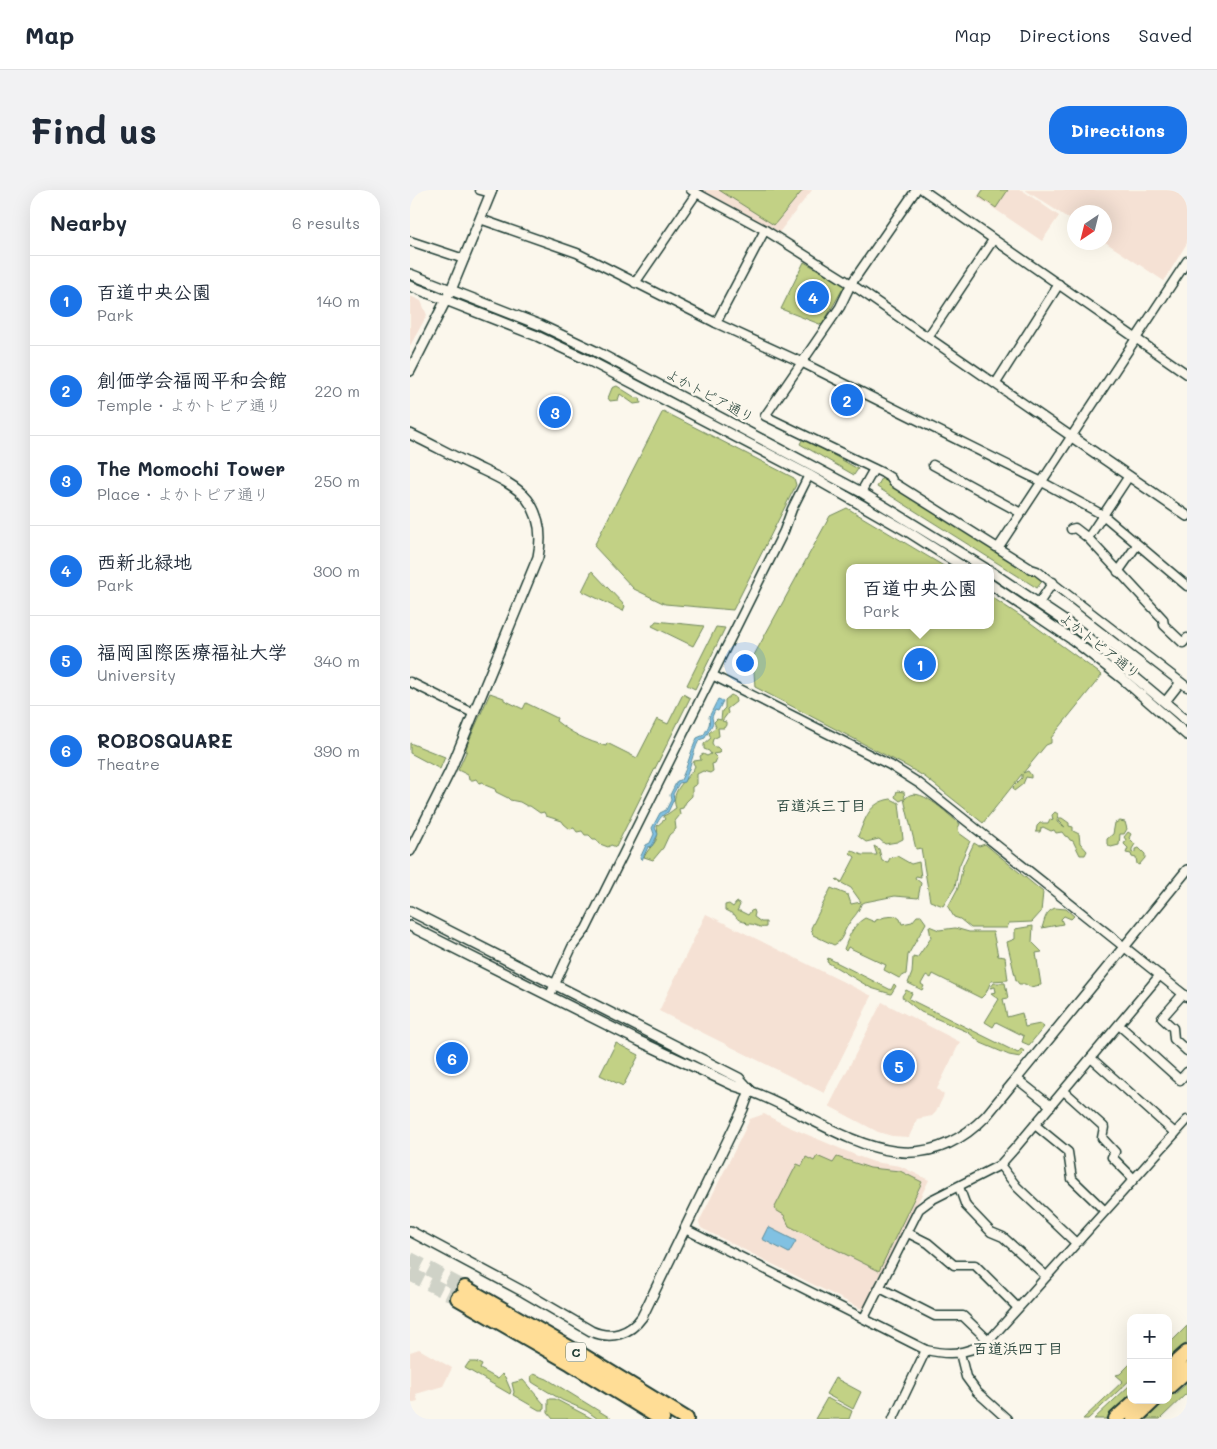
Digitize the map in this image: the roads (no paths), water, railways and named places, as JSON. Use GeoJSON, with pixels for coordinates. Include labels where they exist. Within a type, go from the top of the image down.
{"type":"FeatureCollection","features":[{"type":"Feature","properties":{"kind":"highway","name":"C"},"geometry":{"type":"LineString","coordinates":[[662,1419],[461,1293],[578,1352],[686,1419]]}},
{"type":"Feature","properties":{"kind":"highway"},"geometry":{"type":"LineString","coordinates":[[1172,1366],[1187,1353]]}},
{"type":"Feature","properties":{"kind":"highway"},"geometry":{"type":"LineString","coordinates":[[1172,1383],[1187,1370]]}},
{"type":"Feature","properties":{"kind":"highway"},"geometry":{"type":"LineString","coordinates":[[1116,1419],[1133,1404]]}},
{"type":"Feature","properties":{"kind":"highway"},"geometry":{"type":"LineString","coordinates":[[1134,1419],[1150,1404]]}},
{"type":"Feature","properties":{"kind":"street"},"geometry":{"type":"LineString","coordinates":[[410,371],[451,290],[492,191],[480,190]]}},
{"type":"Feature","properties":{"kind":"street"},"geometry":{"type":"LineString","coordinates":[[916,190],[851,284],[840,306],[800,362],[765,416],[891,478],[893,482],[1052,582],[1183,685],[1166,702]]}},
{"type":"Feature","properties":{"kind":"street"},"geometry":{"type":"LineString","coordinates":[[923,190],[1187,374]]}},
{"type":"Feature","properties":{"kind":"street"},"geometry":{"type":"LineString","coordinates":[[635,283],[693,192],[765,230],[851,284],[1187,516]]}},
{"type":"Feature","properties":{"kind":"street"},"geometry":{"type":"LineString","coordinates":[[480,219],[577,253],[1042,482],[1103,515],[1187,586]]}},
{"type":"Feature","properties":{"kind":"street"},"geometry":{"type":"LineString","coordinates":[[716,323],[765,230]]}},
{"type":"Feature","properties":{"kind":"street"},"geometry":{"type":"LineString","coordinates":[[928,337],[993,240]]}},
{"type":"Feature","properties":{"kind":"street"},"geometry":{"type":"LineString","coordinates":[[410,241],[464,259]]}},
{"type":"Feature","properties":{"kind":"street"},"geometry":{"type":"LineString","coordinates":[[1000,545],[1187,261]]}},
{"type":"Feature","properties":{"kind":"street","name":"よかトピア通り"},"geometry":{"type":"LineString","coordinates":[[410,274],[540,325],[595,351],[861,492],[978,564]]}},
{"type":"Feature","properties":{"kind":"street"},"geometry":{"type":"LineString","coordinates":[[996,383],[1060,284]]}},
{"type":"Feature","properties":{"kind":"street","name":"よかトピア通り"},"geometry":{"type":"LineString","coordinates":[[410,286],[537,336],[590,361],[809,475],[959,564]]}},
{"type":"Feature","properties":{"kind":"street"},"geometry":{"type":"LineString","coordinates":[[410,434],[511,486],[527,500],[537,519],[540,541],[538,557],[450,771],[410,851]]}},
{"type":"Feature","properties":{"kind":"street"},"geometry":{"type":"LineString","coordinates":[[933,465],[1021,514]]}},
{"type":"Feature","properties":{"kind":"street"},"geometry":{"type":"LineString","coordinates":[[861,492],[874,470]]}},
{"type":"Feature","properties":{"kind":"street"},"geometry":{"type":"LineString","coordinates":[[550,995],[572,947],[586,929],[784,531],[792,509],[809,475]]}},
{"type":"Feature","properties":{"kind":"street"},"geometry":{"type":"LineString","coordinates":[[1088,538],[1129,476]]}},
{"type":"Feature","properties":{"kind":"street"},"geometry":{"type":"LineString","coordinates":[[1071,529],[1075,528],[1088,538],[1163,619],[1164,625],[1183,643],[1187,638]]}},
{"type":"Feature","properties":{"kind":"street"},"geometry":{"type":"LineString","coordinates":[[1118,572],[1137,545]]}},
{"type":"Feature","properties":{"kind":"street","name":"よかトピア通り"},"geometry":{"type":"LineString","coordinates":[[994,574],[1039,602],[1108,653],[1187,721]]}},
{"type":"Feature","properties":{"kind":"street"},"geometry":{"type":"LineString","coordinates":[[1039,602],[1052,582]]}},
{"type":"Feature","properties":{"kind":"street","name":"よかトピア通り"},"geometry":{"type":"LineString","coordinates":[[994,587],[1073,640],[1187,735]]}},
{"type":"Feature","properties":{"kind":"street"},"geometry":{"type":"LineString","coordinates":[[712,675],[890,765],[920,784],[1185,996],[1162,1018],[1172,1028],[1174,1039],[1187,1051]]}},
{"type":"Feature","properties":{"kind":"street"},"geometry":{"type":"LineString","coordinates":[[410,682],[474,713]]}},
{"type":"Feature","properties":{"kind":"street"},"geometry":{"type":"LineString","coordinates":[[410,926],[640,1041],[688,1062],[735,1086],[750,1090],[849,1138],[878,1148],[911,1152],[937,1148],[960,1138],[973,1129],[986,1116],[1187,870]]}},
{"type":"Feature","properties":{"kind":"street"},"geometry":{"type":"LineString","coordinates":[[410,911],[739,1078],[750,1090]]}},
{"type":"Feature","properties":{"kind":"street"},"geometry":{"type":"LineString","coordinates":[[864,1318],[919,1209],[931,1200],[1000,1164],[1092,1058],[1160,975]]}},
{"type":"Feature","properties":{"kind":"street"},"geometry":{"type":"LineString","coordinates":[[1119,1025],[1180,1080],[1187,1072]]}},
{"type":"Feature","properties":{"kind":"street"},"geometry":{"type":"LineString","coordinates":[[1092,1058],[1175,1133]]}},
{"type":"Feature","properties":{"kind":"street"},"geometry":{"type":"LineString","coordinates":[[1017,1078],[1051,1106]]}},
{"type":"Feature","properties":{"kind":"street"},"geometry":{"type":"LineString","coordinates":[[410,1231],[592,1331],[611,1336],[628,1331],[642,1317],[750,1090]]}},
{"type":"Feature","properties":{"kind":"street"},"geometry":{"type":"LineString","coordinates":[[1064,1091],[1104,1126],[1102,1138],[1115,1152],[1112,1157],[1134,1179]]}},
{"type":"Feature","properties":{"kind":"street"},"geometry":{"type":"LineString","coordinates":[[685,1229],[926,1350],[940,1353],[960,1353],[980,1346],[988,1340],[1187,1120]]}},
{"type":"Feature","properties":{"kind":"street"},"geometry":{"type":"LineString","coordinates":[[1035,1125],[1068,1152],[1072,1179],[1105,1211]]}},
{"type":"Feature","properties":{"kind":"street"},"geometry":{"type":"LineString","coordinates":[[1000,1164],[1017,1187],[1076,1244]]}},
{"type":"Feature","properties":{"kind":"street"},"geometry":{"type":"LineString","coordinates":[[959,1187],[966,1206],[991,1232],[1004,1237],[1046,1276]]}},
{"type":"Feature","properties":{"kind":"street"},"geometry":{"type":"LineString","coordinates":[[908,1233],[928,1243],[954,1265],[975,1266],[1018,1308]]}},
{"type":"Feature","properties":{"kind":"street"},"geometry":{"type":"LineString","coordinates":[[880,1288],[935,1316],[963,1316],[988,1340]]}},
{"type":"Feature","properties":{"kind":"street"},"geometry":{"type":"LineString","coordinates":[[894,1419],[926,1350]]}},
{"type":"Feature","properties":{"kind":"street"},"geometry":{"type":"LineString","coordinates":[[960,1353],[966,1377],[977,1392],[1006,1419]]}},
{"type":"Feature","properties":{"kind":"water"},"geometry":{"type":"Polygon","coordinates":[[[718,699],[723,701],[718,711],[715,710],[712,717],[713,723],[705,738],[699,740],[684,782],[679,783],[673,794],[674,799],[668,812],[657,823],[655,828],[658,834],[652,846],[648,847],[642,860],[640,858],[646,845],[650,843],[654,834],[652,828],[660,813],[666,810],[671,800],[670,795],[677,781],[681,780],[697,738],[704,735],[709,717],[718,699]]]}},
{"type":"Feature","properties":{"kind":"water"},"geometry":{"type":"Polygon","coordinates":[[[768,1227],[796,1241],[789,1253],[762,1239],[768,1227]]]}},
{"type":"Feature","properties":{"kind":"tunnel"},"geometry":{"type":"LineString","coordinates":[[410,1259],[465,1288]]}},
{"type":"Feature","properties":{"kind":"tunnel"},"geometry":{"type":"LineString","coordinates":[[410,1274],[458,1298]]}},
{"type":"Feature","properties":{"kind":"place","name":"西新北緑地"},"geometry":{"type":"Point","coordinates":[813,297]}},
{"type":"Feature","properties":{"kind":"place","name":"創価学会福岡平和会館"},"geometry":{"type":"Point","coordinates":[847,400]}},
{"type":"Feature","properties":{"kind":"place","name":"The Momochi Tower"},"geometry":{"type":"Point","coordinates":[555,412]}},
{"type":"Feature","properties":{"kind":"place","name":"百道中央公園"},"geometry":{"type":"Point","coordinates":[920,664]}},
{"type":"Feature","properties":{"kind":"place","name":"ROBOSQUARE"},"geometry":{"type":"Point","coordinates":[452,1058]}},
{"type":"Feature","properties":{"kind":"place","name":"福岡国際医療福祉大学"},"geometry":{"type":"Point","coordinates":[899,1066]}},
{"type":"Feature","properties":{"kind":"district","name":"百道浜三丁目"},"geometry":{"type":"Point","coordinates":[821,805]}},
{"type":"Feature","properties":{"kind":"district","name":"百道浜四丁目"},"geometry":{"type":"Point","coordinates":[1018,1348]}}]}
